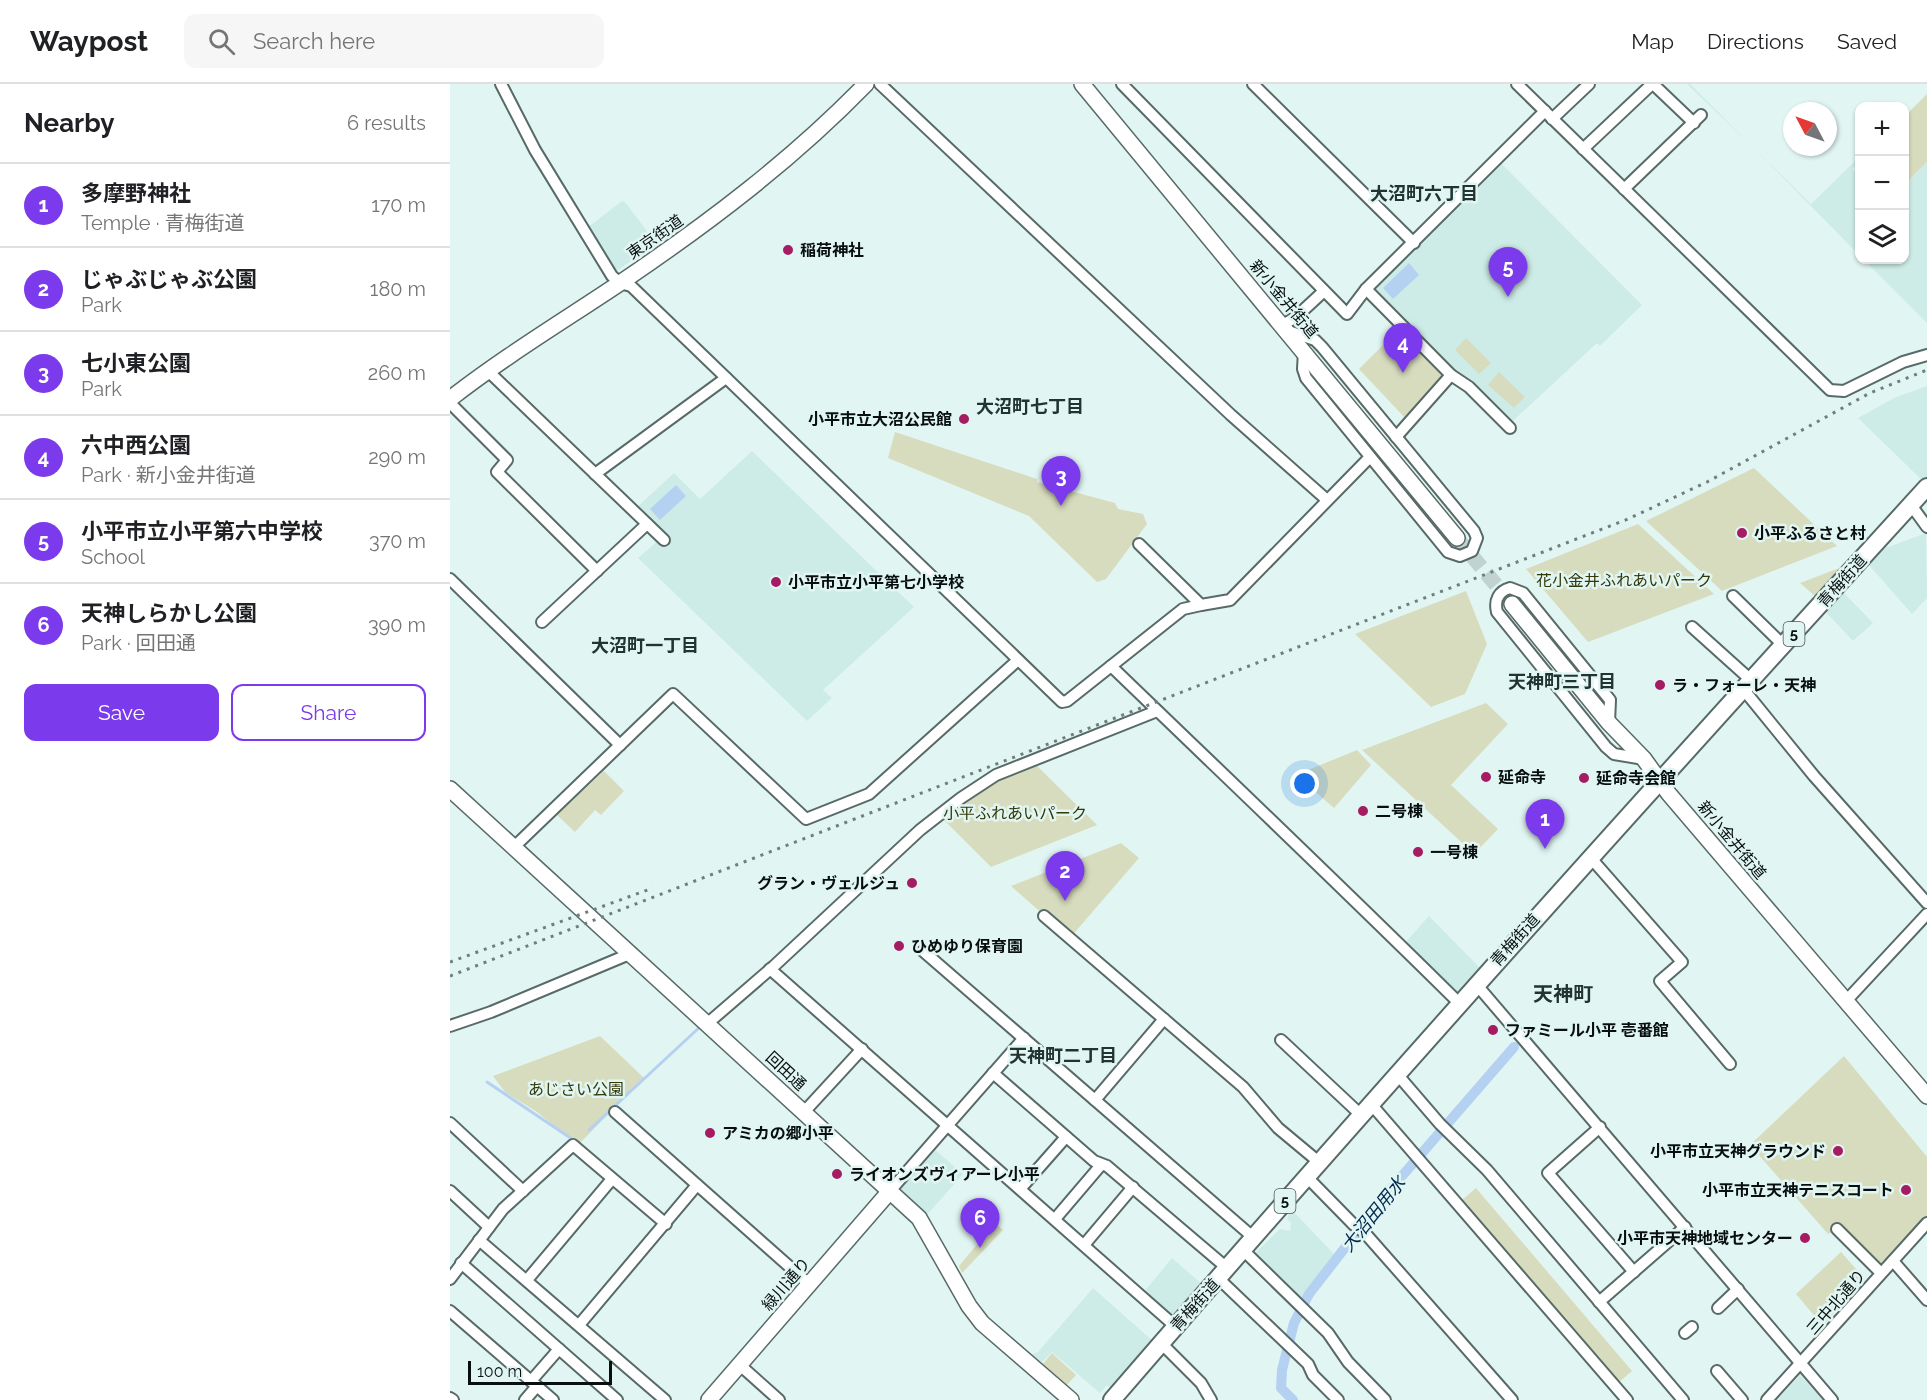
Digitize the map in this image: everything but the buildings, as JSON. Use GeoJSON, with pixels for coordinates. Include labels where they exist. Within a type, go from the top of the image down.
{"type":"FeatureCollection","features":[{"type":"Feature","properties":{"kind":"main road","name":"東京街道"},"geometry":{"type":"LineString","coordinates":[[450,401],[488,371],[620,283],[772,173],[831,120],[866,84]]}},
{"type":"Feature","properties":{"kind":"main road","name":"新小金井街道"},"geometry":{"type":"LineString","coordinates":[[1082,84],[1286,328],[1457,538]]}},
{"type":"Feature","properties":{"kind":"main road","name":"青梅街道"},"geometry":{"type":"LineString","coordinates":[[1112,1400],[1459,1003],[1659,779],[1748,686],[1927,487]]}},
{"type":"Feature","properties":{"kind":"main road","name":"新小金井街道"},"geometry":{"type":"LineString","coordinates":[[1512,604],[1610,723],[1644,759],[1927,1096]]}},
{"type":"Feature","properties":{"kind":"main road","name":"回田通"},"geometry":{"type":"LineString","coordinates":[[450,789],[632,953],[919,1218],[969,1306],[982,1323],[1071,1400]]}},
{"type":"Feature","properties":{"kind":"main road","name":"緑川通り"},"geometry":{"type":"LineString","coordinates":[[709,1400],[741,1366],[890,1191]]}},
{"type":"Feature","properties":{"kind":"street"},"geometry":{"type":"LineString","coordinates":[[501,84],[552,178],[610,273],[620,283],[630,286],[1062,702],[1067,701],[1183,609],[1230,600],[1370,457]]}},
{"type":"Feature","properties":{"kind":"street"},"geometry":{"type":"LineString","coordinates":[[880,84],[1225,409],[1327,501]]}},
{"type":"Feature","properties":{"kind":"street"},"geometry":{"type":"LineString","coordinates":[[1122,84],[1347,314],[1366,289],[1548,115],[1589,84]]}},
{"type":"Feature","properties":{"kind":"street"},"geometry":{"type":"LineString","coordinates":[[1253,84],[1414,243]]}},
{"type":"Feature","properties":{"kind":"street"},"geometry":{"type":"LineString","coordinates":[[1516,84],[1830,390],[1844,391],[1903,362],[1927,355]]}},
{"type":"Feature","properties":{"kind":"street"},"geometry":{"type":"LineString","coordinates":[[1583,149],[1652,84],[1697,119],[1624,189]]}},
{"type":"Feature","properties":{"kind":"street"},"geometry":{"type":"LineString","coordinates":[[1366,289],[1451,375],[1469,387],[1510,428]]}},
{"type":"Feature","properties":{"kind":"street"},"geometry":{"type":"LineString","coordinates":[[1304,351],[1303,369],[1306,378],[1448,552],[1460,556],[1470,552],[1477,538],[1474,531],[1322,347],[1315,340],[1286,328],[1324,291]]}},
{"type":"Feature","properties":{"kind":"street"},"geometry":{"type":"LineString","coordinates":[[488,371],[664,540]]}},
{"type":"Feature","properties":{"kind":"street"},"geometry":{"type":"LineString","coordinates":[[1396,437],[1451,375]]}},
{"type":"Feature","properties":{"kind":"street"},"geometry":{"type":"LineString","coordinates":[[595,474],[726,378]]}},
{"type":"Feature","properties":{"kind":"street"},"geometry":{"type":"LineString","coordinates":[[450,401],[507,460],[497,472],[597,571]]}},
{"type":"Feature","properties":{"kind":"street"},"geometry":{"type":"LineString","coordinates":[[1911,505],[1927,527]]}},
{"type":"Feature","properties":{"kind":"street"},"geometry":{"type":"LineString","coordinates":[[542,622],[647,524]]}},
{"type":"Feature","properties":{"kind":"street"},"geometry":{"type":"LineString","coordinates":[[1139,544],[1201,605]]}},
{"type":"Feature","properties":{"kind":"street"},"geometry":{"type":"LineString","coordinates":[[450,579],[620,745]]}},
{"type":"Feature","properties":{"kind":"street"},"geometry":{"type":"LineString","coordinates":[[1610,723],[1610,700],[1523,593],[1510,588],[1502,592],[1496,601],[1497,612],[1606,747],[1614,753],[1644,759]]}},
{"type":"Feature","properties":{"kind":"street"},"geometry":{"type":"LineString","coordinates":[[1733,596],[1784,645]]}},
{"type":"Feature","properties":{"kind":"street"},"geometry":{"type":"LineString","coordinates":[[1692,627],[1748,686],[1814,776],[1927,903]]}},
{"type":"Feature","properties":{"kind":"street"},"geometry":{"type":"LineString","coordinates":[[513,848],[673,694],[806,819],[869,794],[1018,660]]}},
{"type":"Feature","properties":{"kind":"street"},"geometry":{"type":"LineString","coordinates":[[1111,666],[1337,882],[1459,1003]]}},
{"type":"Feature","properties":{"kind":"street"},"geometry":{"type":"LineString","coordinates":[[708,1023],[770,969],[920,830],[961,798],[996,775],[1157,711]]}},
{"type":"Feature","properties":{"kind":"street"},"geometry":{"type":"LineString","coordinates":[[1590,857],[1682,962],[1660,981],[1730,1064]]}},
{"type":"Feature","properties":{"kind":"street"},"geometry":{"type":"LineString","coordinates":[[1846,1001],[1927,914]]}},
{"type":"Feature","properties":{"kind":"street"},"geometry":{"type":"LineString","coordinates":[[1044,916],[1243,1087],[1278,1128],[1320,1163]]}},
{"type":"Feature","properties":{"kind":"street"},"geometry":{"type":"LineString","coordinates":[[923,951],[1095,1100],[1248,1244],[1298,1304],[1328,1333],[1348,1362],[1385,1400]]}},
{"type":"Feature","properties":{"kind":"street"},"geometry":{"type":"LineString","coordinates":[[450,1026],[491,1012],[632,953]]}},
{"type":"Feature","properties":{"kind":"street"},"geometry":{"type":"LineString","coordinates":[[770,969],[1175,1326]]}},
{"type":"Feature","properties":{"kind":"street"},"geometry":{"type":"LineString","coordinates":[[1476,984],[1832,1400]]}},
{"type":"Feature","properties":{"kind":"street"},"geometry":{"type":"LineString","coordinates":[[1095,1100],[1164,1018]]}},
{"type":"Feature","properties":{"kind":"street"},"geometry":{"type":"LineString","coordinates":[[890,1191],[1024,1038]]}},
{"type":"Feature","properties":{"kind":"street"},"geometry":{"type":"LineString","coordinates":[[1281,1041],[1366,1110],[1419,1158],[1627,1400]]}},
{"type":"Feature","properties":{"kind":"street"},"geometry":{"type":"LineString","coordinates":[[804,1112],[862,1049]]}},
{"type":"Feature","properties":{"kind":"street"},"geometry":{"type":"LineString","coordinates":[[993,1073],[1066,1137],[1133,1187],[1223,1273],[1338,1400]]}},
{"type":"Feature","properties":{"kind":"street"},"geometry":{"type":"LineString","coordinates":[[1397,1074],[1487,1170],[1683,1400]]}},
{"type":"Feature","properties":{"kind":"street"},"geometry":{"type":"LineString","coordinates":[[615,1112],[809,1284]]}},
{"type":"Feature","properties":{"kind":"street"},"geometry":{"type":"LineString","coordinates":[[450,1123],[522,1191]]}},
{"type":"Feature","properties":{"kind":"street"},"geometry":{"type":"LineString","coordinates":[[1600,1127],[1548,1173],[1634,1272]]}},
{"type":"Feature","properties":{"kind":"street"},"geometry":{"type":"LineString","coordinates":[[1021,1188],[1066,1137]]}},
{"type":"Feature","properties":{"kind":"street"},"geometry":{"type":"LineString","coordinates":[[450,1279],[489,1227],[522,1191],[573,1145],[666,1224]]}},
{"type":"Feature","properties":{"kind":"street"},"geometry":{"type":"LineString","coordinates":[[1054,1218],[1101,1165]]}},
{"type":"Feature","properties":{"kind":"street"},"geometry":{"type":"LineString","coordinates":[[1307,1177],[1354,1225],[1364,1232],[1512,1400]]}},
{"type":"Feature","properties":{"kind":"street"},"geometry":{"type":"LineString","coordinates":[[527,1280],[612,1179]]}},
{"type":"Feature","properties":{"kind":"street"},"geometry":{"type":"LineString","coordinates":[[579,1325],[697,1185]]}},
{"type":"Feature","properties":{"kind":"street"},"geometry":{"type":"LineString","coordinates":[[1084,1245],[1133,1187]]}},
{"type":"Feature","properties":{"kind":"street"},"geometry":{"type":"LineString","coordinates":[[450,1191],[489,1227]]}},
{"type":"Feature","properties":{"kind":"street","name":"三中北通り"},"geometry":{"type":"LineString","coordinates":[[1767,1400],[1927,1223]]}},
{"type":"Feature","properties":{"kind":"street"},"geometry":{"type":"LineString","coordinates":[[1599,1302],[1685,1227]]}},
{"type":"Feature","properties":{"kind":"street"},"geometry":{"type":"LineString","coordinates":[[1837,1229],[1881,1274]]}},
{"type":"Feature","properties":{"kind":"street"},"geometry":{"type":"LineString","coordinates":[[479,1240],[665,1400]]}},
{"type":"Feature","properties":{"kind":"street"},"geometry":{"type":"LineString","coordinates":[[1893,1261],[1927,1299]]}},
{"type":"Feature","properties":{"kind":"street"},"geometry":{"type":"LineString","coordinates":[[461,1263],[617,1400]]}},
{"type":"Feature","properties":{"kind":"street"},"geometry":{"type":"LineString","coordinates":[[1718,1308],[1738,1289]]}},
{"type":"Feature","properties":{"kind":"street"},"geometry":{"type":"LineString","coordinates":[[450,1311],[553,1400]]}},
{"type":"Feature","properties":{"kind":"street"},"geometry":{"type":"LineString","coordinates":[[1161,1343],[1201,1383],[1211,1400]]}},
{"type":"Feature","properties":{"kind":"street"},"geometry":{"type":"LineString","coordinates":[[525,1400],[534,1383],[559,1349]]}},
{"type":"Feature","properties":{"kind":"street"},"geometry":{"type":"LineString","coordinates":[[741,1366],[779,1400]]}},
{"type":"Feature","properties":{"kind":"street"},"geometry":{"type":"LineString","coordinates":[[1717,1371],[1742,1400]]}},
{"type":"Feature","properties":{"kind":"shaded area"},"geometry":{"type":"Polygon","coordinates":[[[1687,84],[1690,84],[1753,147],[1687,84]]]}},
{"type":"Feature","properties":{"kind":"shaded area"},"geometry":{"type":"Polygon","coordinates":[[[1753,147],[1811,204],[1855,161],[1852,169],[1855,172],[1855,251],[1753,147]]]}},
{"type":"Feature","properties":{"kind":"shaded area"},"geometry":{"type":"Polygon","coordinates":[[[1499,161],[1642,305],[1600,346],[1597,343],[1514,420],[1509,420],[1471,380],[1456,371],[1373,289],[1373,284],[1499,161]]]}},
{"type":"Feature","properties":{"kind":"shaded area"},"geometry":{"type":"Polygon","coordinates":[[[1927,162],[1927,323],[1868,264],[1909,264],[1909,180],[1927,162]]]}},
{"type":"Feature","properties":{"kind":"shaded area"},"geometry":{"type":"Polygon","coordinates":[[[622,201],[656,243],[618,270],[611,266],[587,228],[622,201]]]}},
{"type":"Feature","properties":{"kind":"shaded area"},"geometry":{"type":"Polygon","coordinates":[[[1927,386],[1927,478],[1924,482],[1858,418],[1896,397],[1927,386]]]}},
{"type":"Feature","properties":{"kind":"shaded area","name":"小平市立小平第七小学校"},"geometry":{"type":"Polygon","coordinates":[[[752,451],[914,607],[823,690],[832,698],[807,721],[638,558],[659,540],[636,508],[674,473],[700,499],[752,451]]]}},
{"type":"Feature","properties":{"kind":"shaded area"},"geometry":{"type":"Polygon","coordinates":[[[1926,533],[1927,598],[1912,614],[1868,564],[1880,550],[1926,533]]]}},
{"type":"Feature","properties":{"kind":"shaded area"},"geometry":{"type":"Polygon","coordinates":[[[1843,592],[1873,623],[1853,641],[1825,611],[1843,592]]]}},
{"type":"Feature","properties":{"kind":"shaded area"},"geometry":{"type":"Polygon","coordinates":[[[1429,916],[1481,969],[1457,995],[1404,944],[1429,916]]]}},
{"type":"Feature","properties":{"kind":"shaded area"},"geometry":{"type":"Polygon","coordinates":[[[933,1148],[963,1174],[926,1216],[901,1193],[900,1186],[933,1148]]]}},
{"type":"Feature","properties":{"kind":"shaded area"},"geometry":{"type":"Polygon","coordinates":[[[1291,1209],[1334,1254],[1302,1301],[1255,1253],[1280,1229],[1290,1231],[1291,1223],[1287,1219],[1291,1209]]]}},
{"type":"Feature","properties":{"kind":"shaded area"},"geometry":{"type":"Polygon","coordinates":[[[1172,1258],[1203,1285],[1176,1315],[1170,1315],[1144,1292],[1172,1258]]]}},
{"type":"Feature","properties":{"kind":"shaded area"},"geometry":{"type":"Polygon","coordinates":[[[1093,1288],[1153,1341],[1111,1389],[1107,1385],[1100,1393],[1052,1352],[1040,1364],[1030,1355],[1038,1352],[1093,1288]]]}},
{"type":"Feature","properties":{"kind":"shaded area"},"geometry":{"type":"Polygon","coordinates":[[[1800,1375],[1823,1400],[1777,1400],[1800,1375]]]}},
{"type":"Feature","properties":{"kind":"green space"},"geometry":{"type":"Polygon","coordinates":[[[1927,94],[1927,162],[1909,180],[1909,156],[1909,112],[1927,94]]]}},
{"type":"Feature","properties":{"kind":"green space"},"geometry":{"type":"Polygon","coordinates":[[[1400,328],[1448,376],[1405,418],[1359,369],[1400,328]]]}},
{"type":"Feature","properties":{"kind":"green space"},"geometry":{"type":"Polygon","coordinates":[[[1466,338],[1491,363],[1479,374],[1455,350],[1466,338]]]}},
{"type":"Feature","properties":{"kind":"green space"},"geometry":{"type":"Polygon","coordinates":[[[1499,372],[1525,397],[1514,408],[1488,385],[1499,372]]]}},
{"type":"Feature","properties":{"kind":"green space"},"geometry":{"type":"Polygon","coordinates":[[[895,432],[1037,479],[1037,482],[1115,503],[1118,509],[1143,514],[1147,524],[1106,579],[1097,582],[1029,516],[888,458],[895,432]]]}},
{"type":"Feature","properties":{"kind":"green space","name":"小平ふるさと村"},"geometry":{"type":"Polygon","coordinates":[[[1754,468],[1837,546],[1722,591],[1646,521],[1754,468]]]}},
{"type":"Feature","properties":{"kind":"green space","name":"花小金井ふれあいパーク"},"geometry":{"type":"Polygon","coordinates":[[[1638,524],[1714,594],[1588,642],[1526,569],[1638,524]]]}},
{"type":"Feature","properties":{"kind":"green space"},"geometry":{"type":"Polygon","coordinates":[[[1847,565],[1816,597],[1800,583],[1847,565]]]}},
{"type":"Feature","properties":{"kind":"green space"},"geometry":{"type":"Polygon","coordinates":[[[1466,591],[1487,644],[1465,694],[1431,707],[1355,634],[1466,591]]]}},
{"type":"Feature","properties":{"kind":"green space"},"geometry":{"type":"Polygon","coordinates":[[[1486,703],[1508,724],[1451,785],[1498,829],[1474,854],[1362,750],[1486,703]]]}},
{"type":"Feature","properties":{"kind":"green space"},"geometry":{"type":"Polygon","coordinates":[[[1357,750],[1371,765],[1334,808],[1296,775],[1357,750]]]}},
{"type":"Feature","properties":{"kind":"green space","name":"小平ふれあいパーク"},"geometry":{"type":"Polygon","coordinates":[[[1032,761],[1097,825],[991,867],[939,815],[961,798],[1032,761]]]}},
{"type":"Feature","properties":{"kind":"green space"},"geometry":{"type":"Polygon","coordinates":[[[604,771],[624,791],[601,815],[595,810],[575,832],[557,815],[604,771]]]}},
{"type":"Feature","properties":{"kind":"green space"},"geometry":{"type":"Polygon","coordinates":[[[1121,843],[1139,858],[1070,938],[1011,886],[1121,843]]]}},
{"type":"Feature","properties":{"kind":"green space","name":"あじさい公園"},"geometry":{"type":"Polygon","coordinates":[[[600,1036],[644,1078],[578,1145],[537,1112],[505,1092],[493,1076],[600,1036]]]}},
{"type":"Feature","properties":{"kind":"green space","name":"小平市立天神グラウンド"},"geometry":{"type":"Polygon","coordinates":[[[1844,1056],[1927,1157],[1927,1223],[1881,1273],[1837,1229],[1828,1234],[1750,1145],[1844,1056]]]}},
{"type":"Feature","properties":{"kind":"green space"},"geometry":{"type":"Polygon","coordinates":[[[1476,1188],[1632,1371],[1618,1383],[1461,1201],[1476,1188]]]}},
{"type":"Feature","properties":{"kind":"green space"},"geometry":{"type":"Polygon","coordinates":[[[995,1223],[1003,1230],[962,1273],[959,1266],[995,1223]]]}},
{"type":"Feature","properties":{"kind":"green space"},"geometry":{"type":"Polygon","coordinates":[[[1841,1252],[1864,1278],[1823,1326],[1796,1294],[1841,1252]]]}},
{"type":"Feature","properties":{"kind":"green space"},"geometry":{"type":"Polygon","coordinates":[[[1052,1353],[1076,1375],[1066,1386],[1042,1365],[1052,1353]]]}},
{"type":"Feature","properties":{"kind":"water"},"geometry":{"type":"Polygon","coordinates":[[[1409,263],[1419,275],[1393,299],[1383,288],[1409,263]]]}},
{"type":"Feature","properties":{"kind":"water"},"geometry":{"type":"Polygon","coordinates":[[[676,485],[686,496],[660,520],[650,509],[676,485]]]}},
{"type":"Feature","properties":{"kind":"waterway"},"geometry":{"type":"LineString","coordinates":[[589,1130],[702,1025]]}},
{"type":"Feature","properties":{"kind":"waterway","name":"大沼田用水"},"geometry":{"type":"LineString","coordinates":[[1293,1400],[1281,1388],[1282,1370],[1294,1323],[1309,1294],[1389,1191],[1514,1047]]}},
{"type":"Feature","properties":{"kind":"waterway"},"geometry":{"type":"LineString","coordinates":[[487,1082],[572,1139]]}},
{"type":"Feature","properties":{"kind":"tunnel"},"geometry":{"type":"LineString","coordinates":[[1457,538],[1512,604]]}},
{"type":"Feature","properties":{"kind":"railway"},"geometry":{"type":"LineString","coordinates":[[450,976],[1628,519],[1707,482],[1870,393],[1927,370]]}},
{"type":"Feature","properties":{"kind":"railway"},"geometry":{"type":"LineString","coordinates":[[450,962],[653,888]]}},
{"type":"Feature","properties":{"kind":"place","name":"稲荷神社"},"geometry":{"type":"Point","coordinates":[788,250]}},
{"type":"Feature","properties":{"kind":"place","name":"小平市立小平第六中学校"},"geometry":{"type":"Point","coordinates":[1508,297]}},
{"type":"Feature","properties":{"kind":"place","name":"六中西公園"},"geometry":{"type":"Point","coordinates":[1403,373]}},
{"type":"Feature","properties":{"kind":"place","name":"小平市立大沼公民館"},"geometry":{"type":"Point","coordinates":[964,419]}},
{"type":"Feature","properties":{"kind":"place","name":"七小東公園"},"geometry":{"type":"Point","coordinates":[1061,506]}},
{"type":"Feature","properties":{"kind":"place","name":"小平ふるさと村"},"geometry":{"type":"Point","coordinates":[1742,533]}},
{"type":"Feature","properties":{"kind":"place","name":"小平市立小平第七小学校"},"geometry":{"type":"Point","coordinates":[776,582]}},
{"type":"Feature","properties":{"kind":"place","name":"ラ・フォーレ・天神"},"geometry":{"type":"Point","coordinates":[1660,685]}},
{"type":"Feature","properties":{"kind":"place","name":"延命寺"},"geometry":{"type":"Point","coordinates":[1486,777]}},
{"type":"Feature","properties":{"kind":"place","name":"延命寺会館"},"geometry":{"type":"Point","coordinates":[1584,778]}},
{"type":"Feature","properties":{"kind":"place","name":"二号棟"},"geometry":{"type":"Point","coordinates":[1363,811]}},
{"type":"Feature","properties":{"kind":"place","name":"多摩野神社"},"geometry":{"type":"Point","coordinates":[1545,849]}},
{"type":"Feature","properties":{"kind":"place","name":"一号棟"},"geometry":{"type":"Point","coordinates":[1418,852]}},
{"type":"Feature","properties":{"kind":"place","name":"グラン・ヴェルジュ"},"geometry":{"type":"Point","coordinates":[912,883]}},
{"type":"Feature","properties":{"kind":"place","name":"じゃぶじゃぶ公園"},"geometry":{"type":"Point","coordinates":[1065,901]}},
{"type":"Feature","properties":{"kind":"place","name":"ひめゆり保育園"},"geometry":{"type":"Point","coordinates":[899,946]}},
{"type":"Feature","properties":{"kind":"place","name":"ファミール小平 壱番館"},"geometry":{"type":"Point","coordinates":[1493,1030]}},
{"type":"Feature","properties":{"kind":"place","name":"アミカの郷小平"},"geometry":{"type":"Point","coordinates":[710,1133]}},
{"type":"Feature","properties":{"kind":"place","name":"小平市立天神グラウンド"},"geometry":{"type":"Point","coordinates":[1838,1151]}},
{"type":"Feature","properties":{"kind":"place","name":"ライオンズヴィアーレ小平"},"geometry":{"type":"Point","coordinates":[837,1174]}},
{"type":"Feature","properties":{"kind":"place","name":"小平市立天神テニスコート"},"geometry":{"type":"Point","coordinates":[1906,1190]}},
{"type":"Feature","properties":{"kind":"place","name":"小平市天神地域センター"},"geometry":{"type":"Point","coordinates":[1805,1238]}},
{"type":"Feature","properties":{"kind":"place","name":"天神しらかし公園"},"geometry":{"type":"Point","coordinates":[980,1248]}},
{"type":"Feature","properties":{"kind":"district","name":"大沼町六丁目"},"geometry":{"type":"Point","coordinates":[1424,193]}},
{"type":"Feature","properties":{"kind":"district","name":"大沼町七丁目"},"geometry":{"type":"Point","coordinates":[1030,406]}},
{"type":"Feature","properties":{"kind":"district","name":"大沼町一丁目"},"geometry":{"type":"Point","coordinates":[645,645]}},
{"type":"Feature","properties":{"kind":"district","name":"天神町三丁目"},"geometry":{"type":"Point","coordinates":[1562,681]}},
{"type":"Feature","properties":{"kind":"district","name":"天神町"},"geometry":{"type":"Point","coordinates":[1563,994]}},
{"type":"Feature","properties":{"kind":"district","name":"天神町二丁目"},"geometry":{"type":"Point","coordinates":[1063,1055]}}]}
